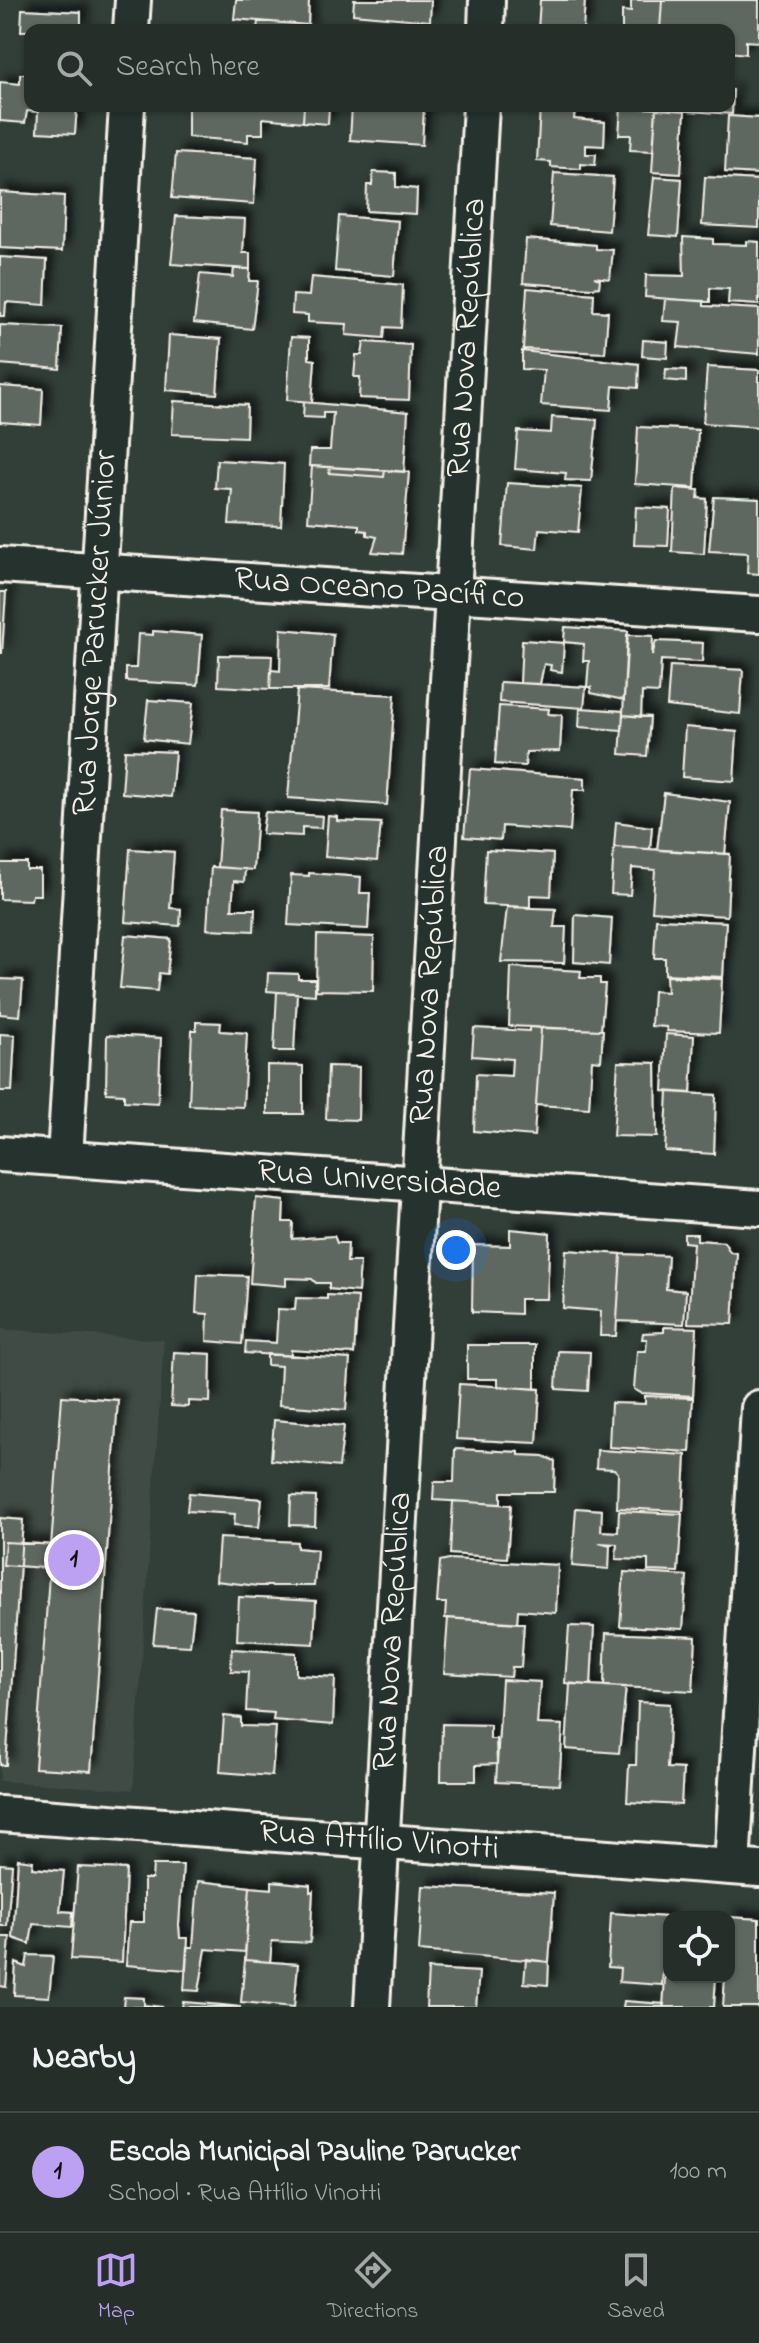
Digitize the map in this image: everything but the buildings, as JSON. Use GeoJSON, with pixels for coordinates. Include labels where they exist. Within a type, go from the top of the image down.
{"type":"FeatureCollection","features":[{"type":"Feature","properties":{"kind":"street"},"geometry":{"type":"LineString","coordinates":[[131,24],[133,0]]}},
{"type":"Feature","properties":{"kind":"street"},"geometry":{"type":"LineString","coordinates":[[486,24],[487,0]]}},
{"type":"Feature","properties":{"kind":"street","name":"Rua Jorge Parucker Júnior"},"geometry":{"type":"LineString","coordinates":[[65,1158],[127,112]]}},
{"type":"Feature","properties":{"kind":"street","name":"Rua Nova República"},"geometry":{"type":"LineString","coordinates":[[372,2007],[481,112]]}},
{"type":"Feature","properties":{"kind":"street","name":"Rua Oceano Pacífico"},"geometry":{"type":"LineString","coordinates":[[0,565],[759,614]]}},
{"type":"Feature","properties":{"kind":"street","name":"Rua Universidade"},"geometry":{"type":"LineString","coordinates":[[0,1154],[759,1208]]}},
{"type":"Feature","properties":{"kind":"street"},"geometry":{"type":"LineString","coordinates":[[746,1868],[759,1408]]}},
{"type":"Feature","properties":{"kind":"street","name":"Rua Attílio Vinotti"},"geometry":{"type":"LineString","coordinates":[[0,1814],[746,1868]]}},
{"type":"Feature","properties":{"kind":"shaded area"},"geometry":{"type":"Polygon","coordinates":[[[0,1329],[164,1340],[133,1790],[0,1781],[0,1329]]]}},
{"type":"Feature","properties":{"kind":"place","name":"Escola Municipal Pauline Parucker"},"geometry":{"type":"Point","coordinates":[74,1560]}}]}
